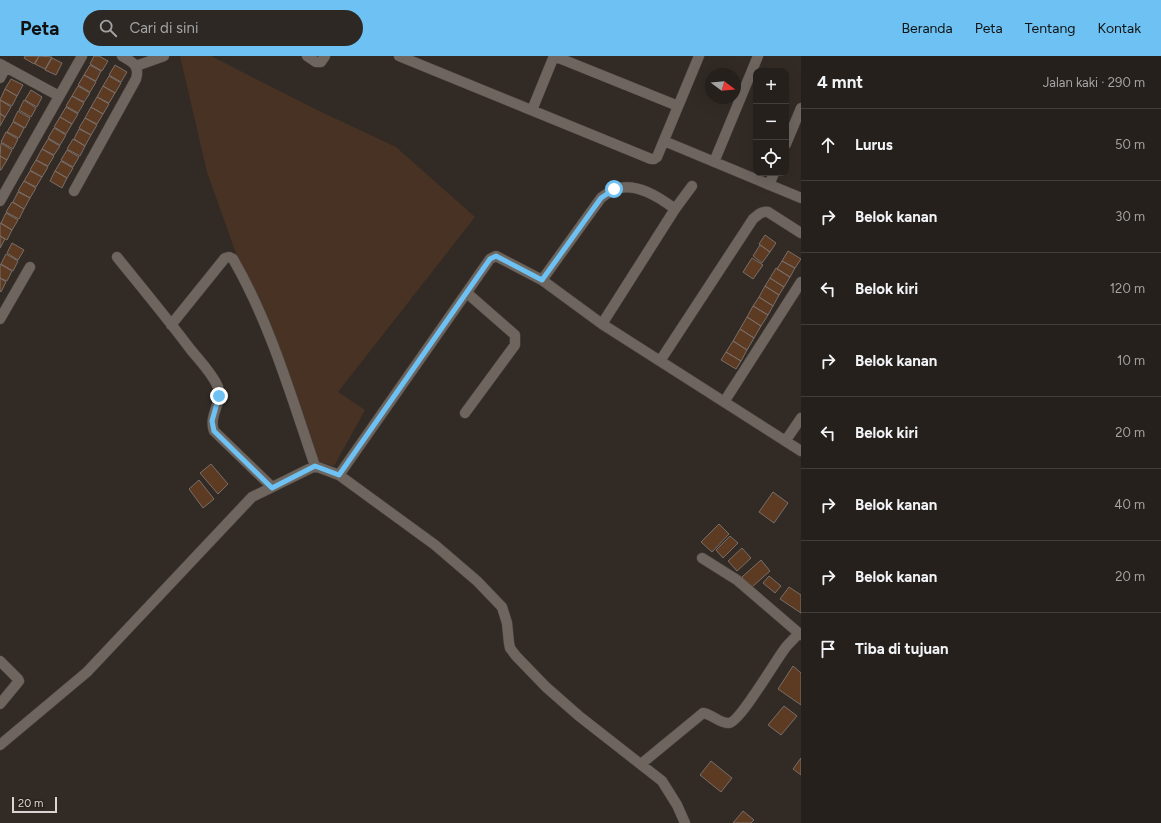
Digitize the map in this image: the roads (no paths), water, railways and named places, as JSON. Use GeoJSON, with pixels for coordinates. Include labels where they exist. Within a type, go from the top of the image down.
{"type":"FeatureCollection","features":[{"type":"Feature","properties":{"kind":"street"},"geometry":{"type":"LineString","coordinates":[[0,200],[82,56]]}},
{"type":"Feature","properties":{"kind":"street"},"geometry":{"type":"LineString","coordinates":[[74,191],[136,79],[138,70],[136,66],[134,63],[122,56]]}},
{"type":"Feature","properties":{"kind":"street"},"geometry":{"type":"LineString","coordinates":[[136,66],[164,56]]}},
{"type":"Feature","properties":{"kind":"street"},"geometry":{"type":"LineString","coordinates":[[307,56],[318,62],[321,62],[325,56]]}},
{"type":"Feature","properties":{"kind":"street"},"geometry":{"type":"LineString","coordinates":[[399,56],[651,159],[657,157],[699,56]]}},
{"type":"Feature","properties":{"kind":"street"},"geometry":{"type":"LineString","coordinates":[[532,110],[554,56],[678,106]]}},
{"type":"Feature","properties":{"kind":"street"},"geometry":{"type":"LineString","coordinates":[[714,162],[758,56]]}},
{"type":"Feature","properties":{"kind":"street"},"geometry":{"type":"LineString","coordinates":[[0,78],[3,65],[59,96]]}},
{"type":"Feature","properties":{"kind":"street"},"geometry":{"type":"LineString","coordinates":[[788,140],[801,108]]}},
{"type":"Feature","properties":{"kind":"street"},"geometry":{"type":"LineString","coordinates":[[664,141],[801,198]]}},
{"type":"Feature","properties":{"kind":"street"},"geometry":{"type":"LineString","coordinates":[[769,185],[773,176]]}},
{"type":"Feature","properties":{"kind":"street"},"geometry":{"type":"LineString","coordinates":[[602,324],[675,209],[692,186]]}},
{"type":"Feature","properties":{"kind":"street"},"geometry":{"type":"LineString","coordinates":[[542,280],[601,198],[614,189],[627,188],[643,190],[659,197],[675,209]]}},
{"type":"Feature","properties":{"kind":"street"},"geometry":{"type":"LineString","coordinates":[[660,361],[753,220],[764,212],[770,213],[801,233]]}},
{"type":"Feature","properties":{"kind":"street"},"geometry":{"type":"LineString","coordinates":[[339,475],[490,259],[496,256],[542,280],[602,324],[786,440],[801,451]]}},
{"type":"Feature","properties":{"kind":"street"},"geometry":{"type":"LineString","coordinates":[[117,257],[216,384],[219,396],[212,421],[214,431],[272,488]]}},
{"type":"Feature","properties":{"kind":"street"},"geometry":{"type":"LineString","coordinates":[[171,325],[225,258],[229,257],[233,259],[250,290],[262,317],[315,466]]}},
{"type":"Feature","properties":{"kind":"street"},"geometry":{"type":"LineString","coordinates":[[0,319],[30,267]]}},
{"type":"Feature","properties":{"kind":"street"},"geometry":{"type":"LineString","coordinates":[[724,402],[801,282]]}},
{"type":"Feature","properties":{"kind":"street"},"geometry":{"type":"LineString","coordinates":[[464,414],[515,345],[516,339],[515,335],[467,293]]}},
{"type":"Feature","properties":{"kind":"street"},"geometry":{"type":"LineString","coordinates":[[786,440],[801,418]]}},
{"type":"Feature","properties":{"kind":"street"},"geometry":{"type":"LineString","coordinates":[[0,745],[87,672],[252,497],[315,466],[339,475],[435,546],[477,581],[502,607],[507,623],[510,648],[516,656],[551,692],[579,716],[662,781],[677,805],[685,823]]}},
{"type":"Feature","properties":{"kind":"street"},"geometry":{"type":"LineString","coordinates":[[641,764],[704,713],[726,723],[733,721],[749,702],[786,646],[800,634],[737,580],[702,558]]}},
{"type":"Feature","properties":{"kind":"street"},"geometry":{"type":"LineString","coordinates":[[0,661],[18,678],[19,681],[0,704]]}}]}
